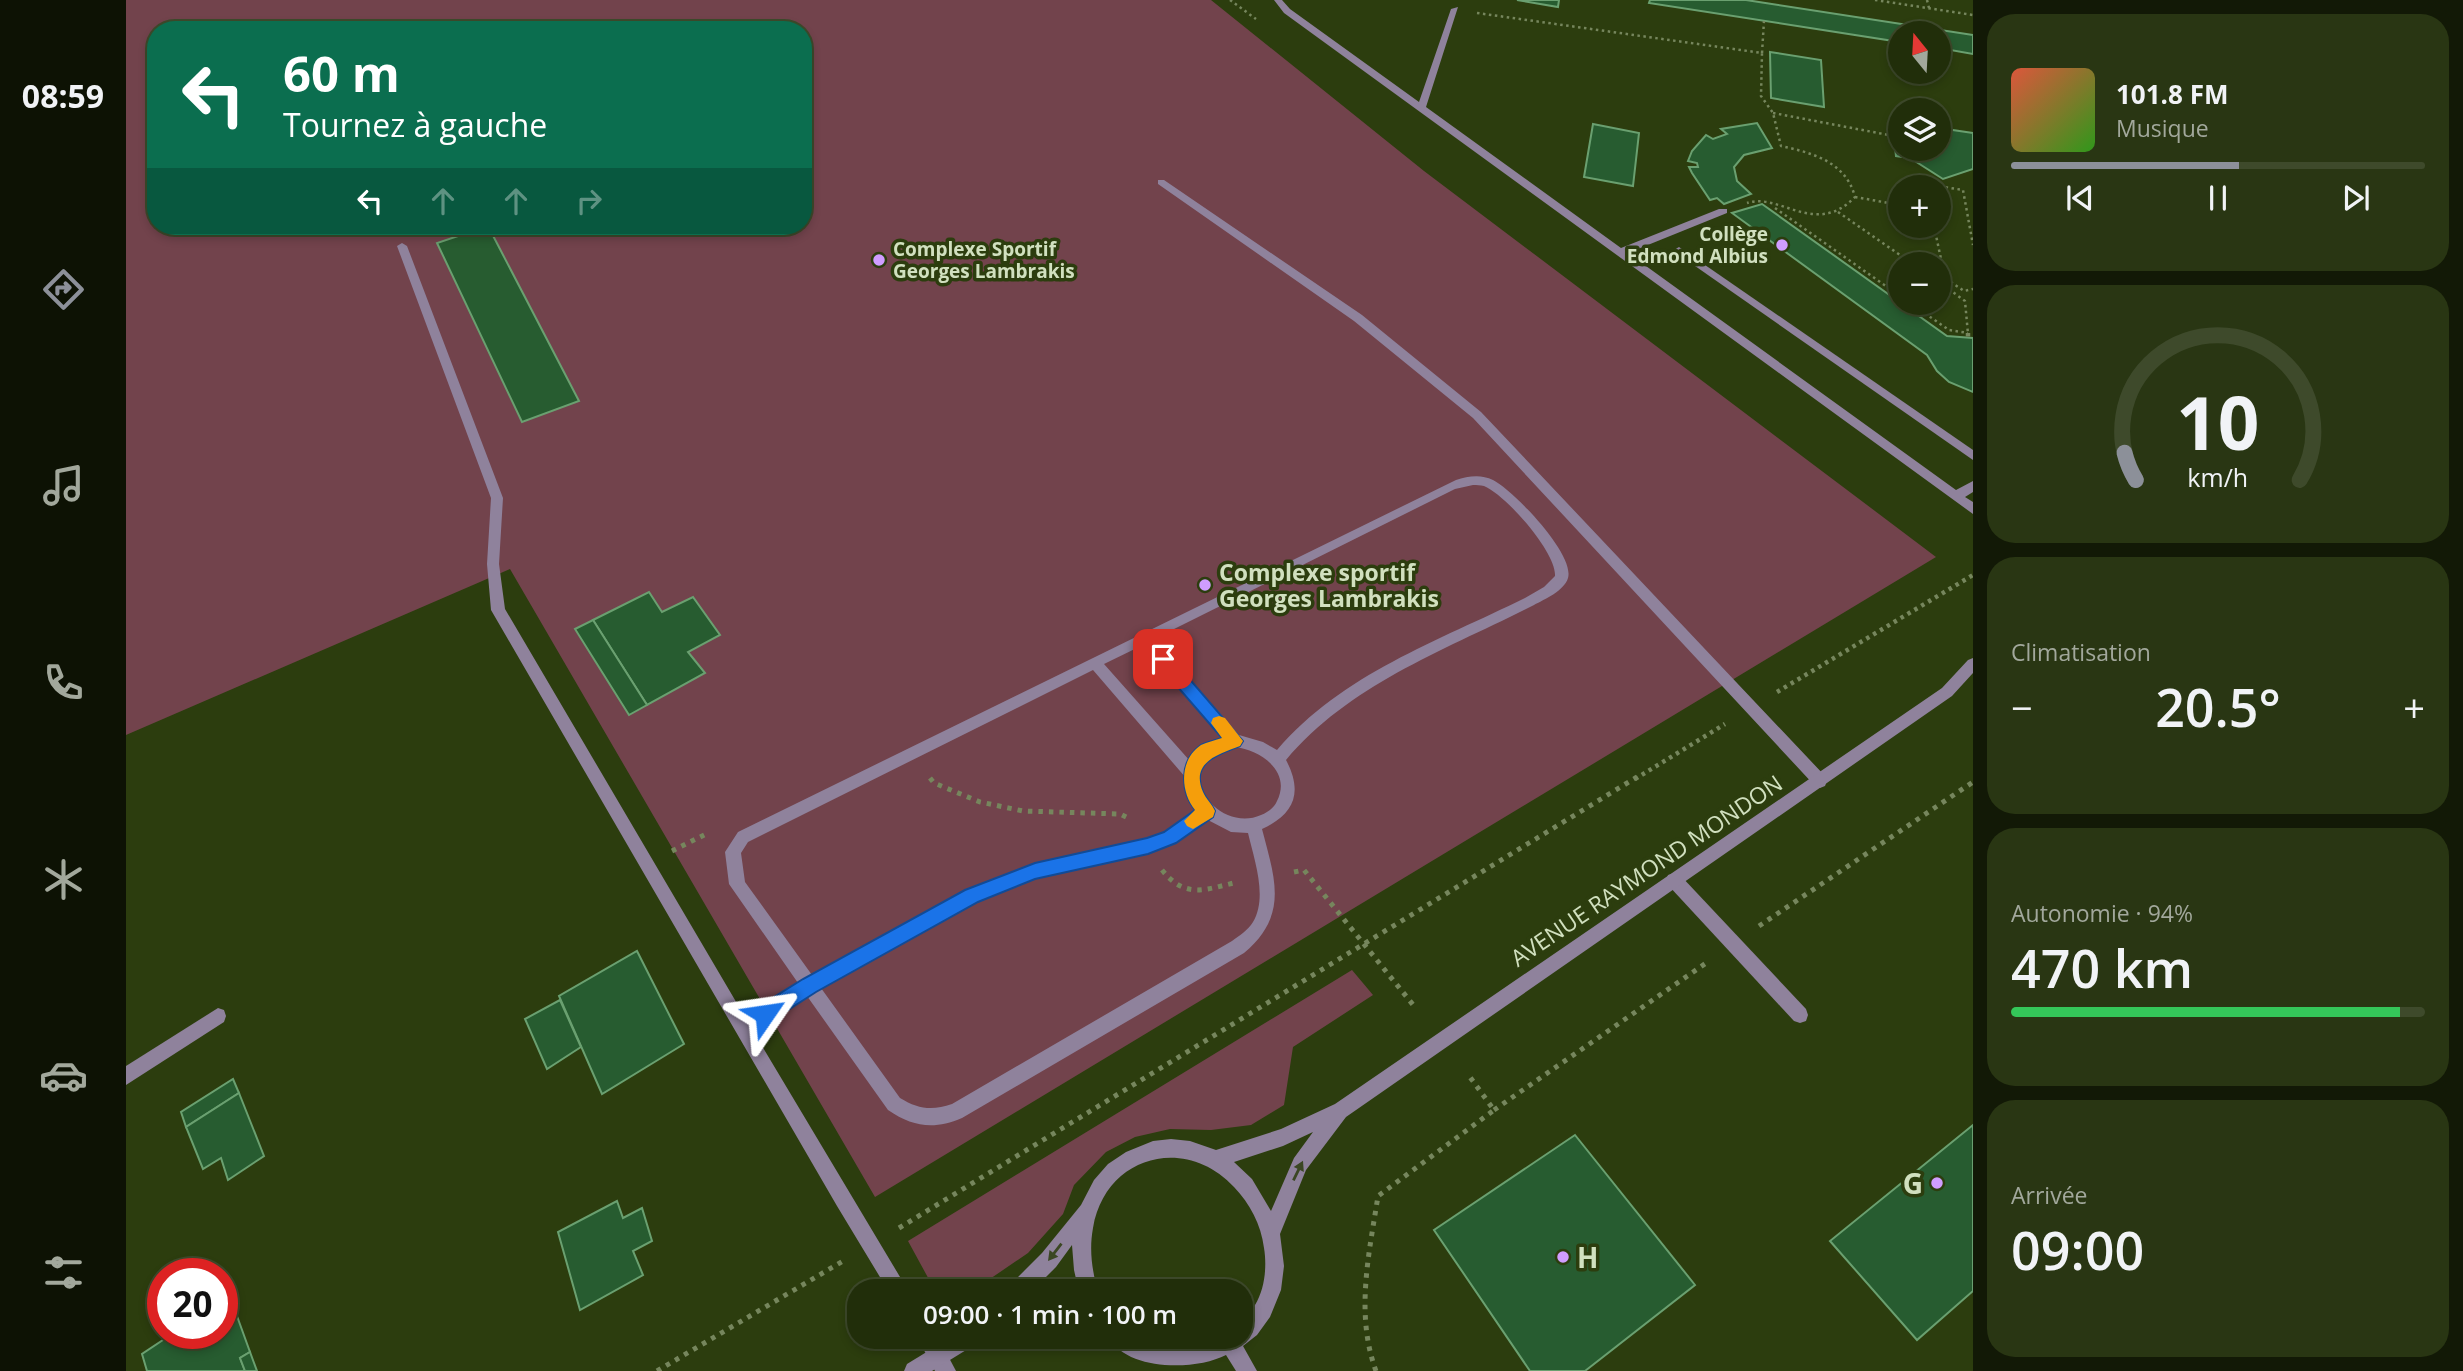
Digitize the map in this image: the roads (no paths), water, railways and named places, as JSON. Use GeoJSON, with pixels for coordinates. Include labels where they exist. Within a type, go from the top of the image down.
{"type":"FeatureCollection","features":[{"type":"Feature","properties":{"kind":"street"},"geometry":{"type":"LineString","coordinates":[[1278,0],[1287,10],[1973,509]]}},
{"type":"Feature","properties":{"kind":"street"},"geometry":{"type":"LineString","coordinates":[[1421,108],[1455,9]]}},
{"type":"Feature","properties":{"kind":"street"},"geometry":{"type":"LineString","coordinates":[[1161,182],[1358,318],[1477,415],[1820,780]]}},
{"type":"Feature","properties":{"kind":"street"},"geometry":{"type":"LineString","coordinates":[[1622,252],[1723,211]]}},
{"type":"Feature","properties":{"kind":"street"},"geometry":{"type":"LineString","coordinates":[[402,246],[496,498],[493,564],[498,610],[842,1200],[892,1279]]}},
{"type":"Feature","properties":{"kind":"street"},"geometry":{"type":"LineString","coordinates":[[1679,250],[1973,456]]}},
{"type":"Feature","properties":{"kind":"street"},"geometry":{"type":"LineString","coordinates":[[1254,826],[1266,877],[1267,899],[1258,928],[1238,947],[956,1112],[937,1118],[910,1115],[894,1104],[737,884],[733,852],[743,837],[1451,486],[1478,480],[1502,491],[1551,547],[1563,566],[1562,576],[1553,586],[1527,601],[1365,683],[1319,715],[1277,760]]}},
{"type":"Feature","properties":{"kind":"street"},"geometry":{"type":"LineString","coordinates":[[1956,496],[1973,486]]}},
{"type":"Feature","properties":{"kind":"street"},"geometry":{"type":"LineString","coordinates":[[1144,638],[1235,741]]}},
{"type":"Feature","properties":{"kind":"street"},"geometry":{"type":"LineString","coordinates":[[1095,663],[1192,774]]}},
{"type":"Feature","properties":{"kind":"street","name":"AVENUE RAYMOND MONDON"},"geometry":{"type":"LineString","coordinates":[[1216,1159],[1283,1137],[1341,1110],[1947,692],[1973,664]]}},
{"type":"Feature","properties":{"kind":"street"},"geometry":{"type":"LineString","coordinates":[[1235,741],[1258,746],[1277,760],[1286,772],[1289,786],[1287,799],[1280,812],[1268,821],[1254,826],[1237,826],[1220,821],[1206,811],[1192,787],[1192,774],[1197,761],[1207,751],[1235,741]]}},
{"type":"Feature","properties":{"kind":"street"},"geometry":{"type":"LineString","coordinates":[[743,1028],[809,986],[992,887],[1035,871],[1148,846],[1170,837],[1206,811]]}},
{"type":"Feature","properties":{"kind":"street"},"geometry":{"type":"LineString","coordinates":[[1674,880],[1800,1015]]}},
{"type":"Feature","properties":{"kind":"street"},"geometry":{"type":"LineString","coordinates":[[126,1076],[218,1016]]}},
{"type":"Feature","properties":{"kind":"street","name":"AVENUE RAYMOND MONDON"},"geometry":{"type":"LineString","coordinates":[[1271,1234],[1300,1164],[1341,1110]]}},
{"type":"Feature","properties":{"kind":"street"},"geometry":{"type":"LineString","coordinates":[[1030,1279],[1049,1260],[1088,1209],[1104,1180],[1127,1160],[1155,1149],[1186,1149],[1216,1159],[1241,1179],[1259,1204],[1271,1234],[1275,1266],[1269,1298],[1253,1328]]}},
{"type":"Feature","properties":{"kind":"street"},"geometry":{"type":"LineString","coordinates":[[1084,1279],[1081,1243],[1088,1209]]}},
{"type":"Feature","properties":{"kind":"street"},"geometry":{"type":"LineString","coordinates":[[914,1371],[942,1363],[957,1349]]}},
{"type":"Feature","properties":{"kind":"street"},"geometry":{"type":"LineString","coordinates":[[1136,1349],[1144,1355],[1175,1363],[1205,1361],[1231,1349]]}},
{"type":"Feature","properties":{"kind":"street"},"geometry":{"type":"LineString","coordinates":[[1234,1349],[1247,1371]]}},
{"type":"Feature","properties":{"kind":"place","name":"Collège Edmond Albius"},"geometry":{"type":"Point","coordinates":[1782,245]}},
{"type":"Feature","properties":{"kind":"place","name":"Complexe Sportif Georges Lambrakis"},"geometry":{"type":"Point","coordinates":[879,260]}},
{"type":"Feature","properties":{"kind":"place","name":"Complexe sportif Georges Lambrakis"},"geometry":{"type":"Point","coordinates":[1205,585]}},
{"type":"Feature","properties":{"kind":"place","name":"G"},"geometry":{"type":"Point","coordinates":[1937,1183]}},
{"type":"Feature","properties":{"kind":"place","name":"H"},"geometry":{"type":"Point","coordinates":[1563,1257]}}]}
